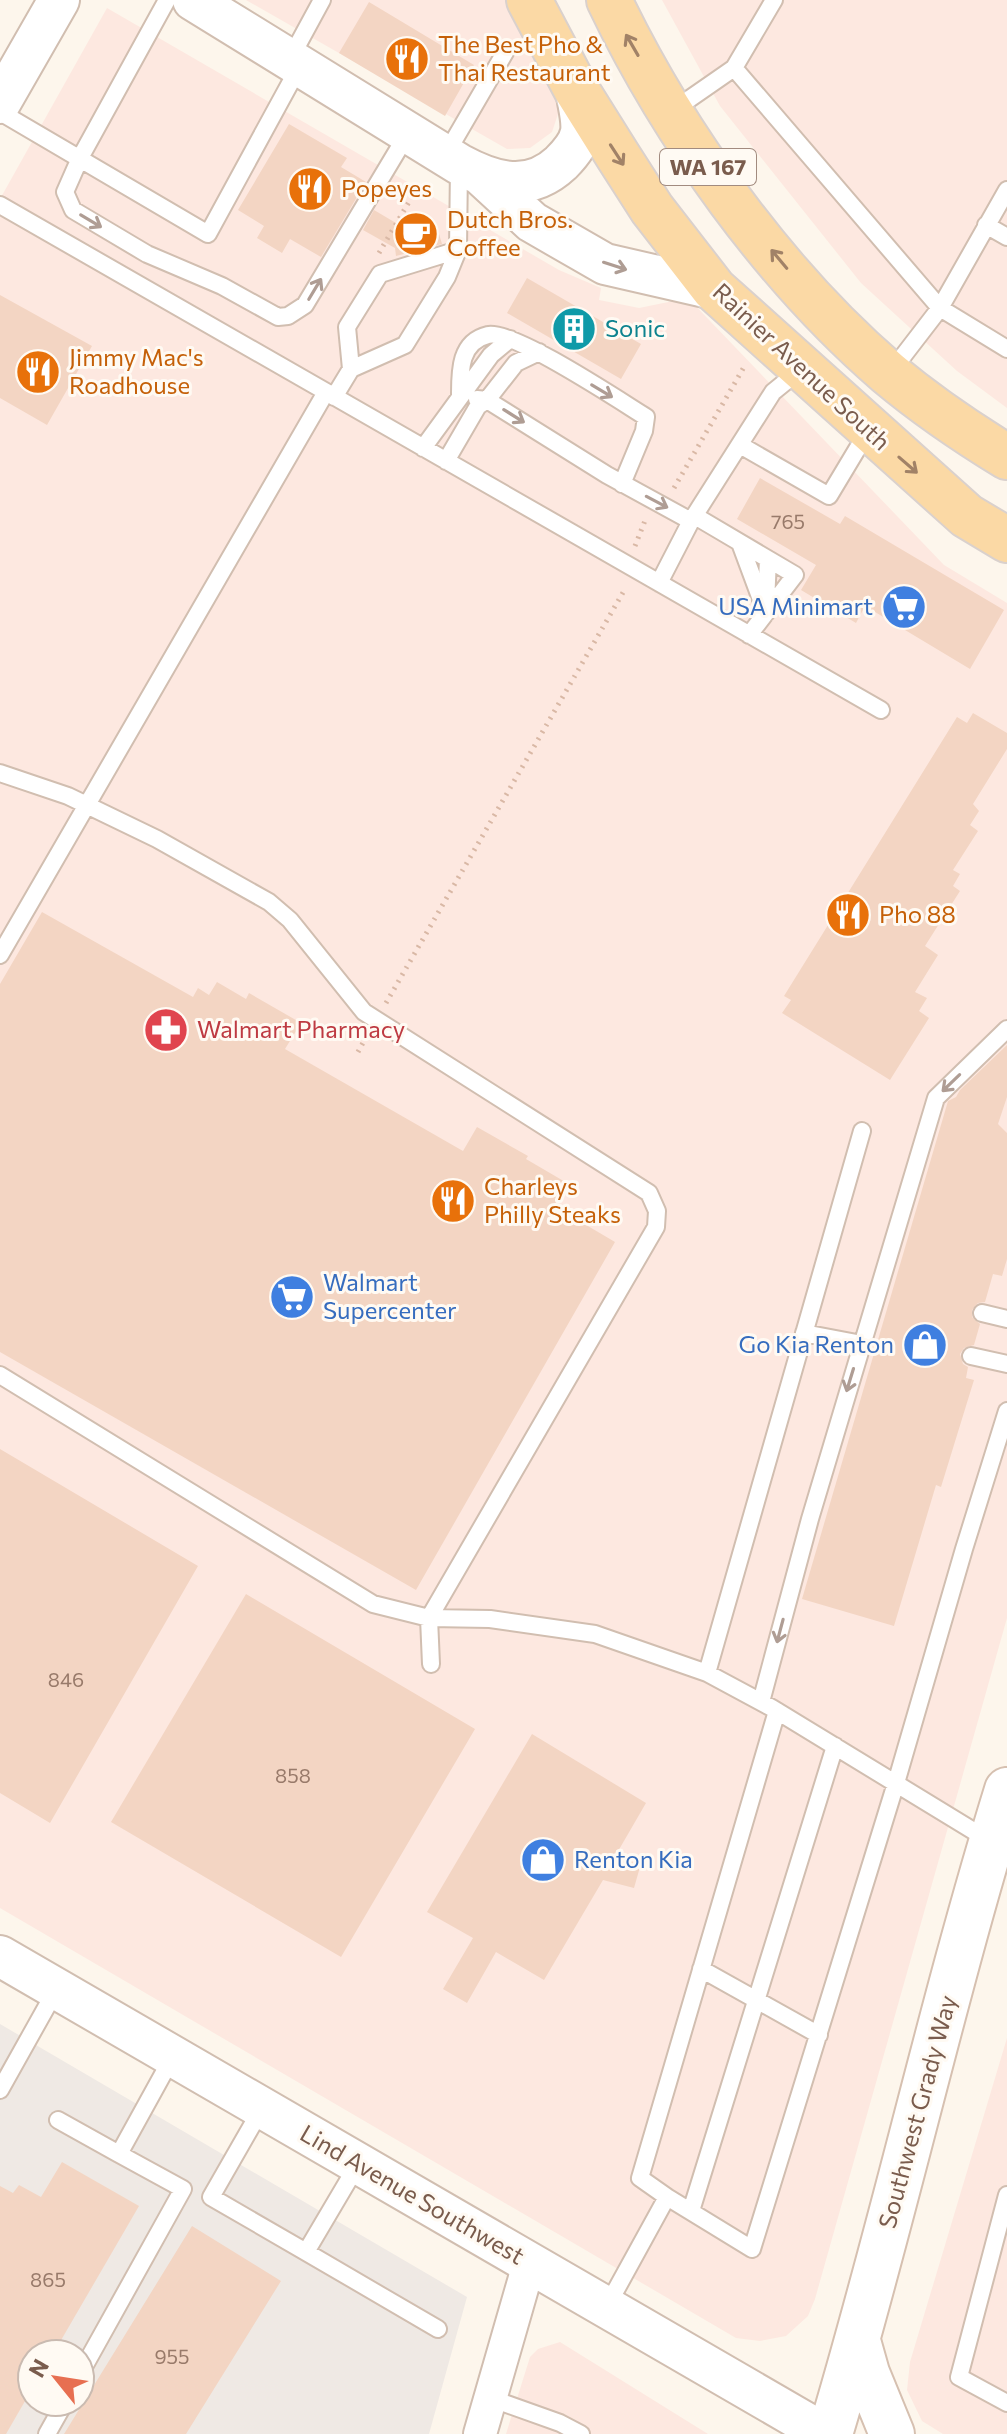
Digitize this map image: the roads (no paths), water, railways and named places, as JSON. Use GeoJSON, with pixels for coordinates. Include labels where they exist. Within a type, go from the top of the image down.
{"type":"FeatureCollection","features":[{"type":"Feature","properties":{"kind":"main road","name":"Rainier Avenue South"},"geometry":{"type":"LineString","coordinates":[[529,0],[576,89],[652,209],[714,289],[967,516],[1007,540]]}},
{"type":"Feature","properties":{"kind":"main road","name":"WA 167"},"geometry":{"type":"LineString","coordinates":[[609,0],[670,112],[745,219],[829,318],[889,374],[967,432],[1007,457]]}},
{"type":"Feature","properties":{"kind":"main road","name":"Southwest Grady Way"},"geometry":{"type":"LineString","coordinates":[[827,2434],[858,2341],[923,2086],[999,1846],[1007,1790]]}},
{"type":"Feature","properties":{"kind":"main road"},"geometry":{"type":"LineString","coordinates":[[858,2341],[867,2373],[892,2434]]}},
{"type":"Feature","properties":{"kind":"street"},"geometry":{"type":"LineString","coordinates":[[0,103],[59,0]]}},
{"type":"Feature","properties":{"kind":"street"},"geometry":{"type":"LineString","coordinates":[[193,0],[462,165],[532,222],[605,264],[714,289]]}},
{"type":"Feature","properties":{"kind":"street"},"geometry":{"type":"LineString","coordinates":[[462,165],[519,184],[553,170],[571,153],[581,132],[576,89]]}},
{"type":"Feature","properties":{"kind":"street","name":"Lind Avenue Southwest"},"geometry":{"type":"LineString","coordinates":[[0,1956],[827,2434]]}},
{"type":"Feature","properties":{"kind":"street"},"geometry":{"type":"LineString","coordinates":[[480,2434],[529,2264]]}},
{"type":"Feature","properties":{"kind":"lane"},"geometry":{"type":"LineString","coordinates":[[167,0],[80,158],[65,192],[73,210],[147,254],[222,286],[278,317],[288,316],[305,305],[408,133]]}},
{"type":"Feature","properties":{"kind":"lane"},"geometry":{"type":"LineString","coordinates":[[0,112],[208,234],[295,62],[322,0]]}},
{"type":"Feature","properties":{"kind":"lane"},"geometry":{"type":"LineString","coordinates":[[670,112],[734,68],[774,0]]}},
{"type":"Feature","properties":{"kind":"lane"},"geometry":{"type":"LineString","coordinates":[[0,955],[330,394],[351,369],[405,345],[447,277],[458,250],[462,165],[507,49]]}},
{"type":"Feature","properties":{"kind":"lane"},"geometry":{"type":"LineString","coordinates":[[734,68],[940,308],[1007,349]]}},
{"type":"Feature","properties":{"kind":"lane"},"geometry":{"type":"LineString","coordinates":[[889,374],[940,308],[1007,190]]}},
{"type":"Feature","properties":{"kind":"lane"},"geometry":{"type":"LineString","coordinates":[[0,205],[881,710]]}},
{"type":"Feature","properties":{"kind":"lane"},"geometry":{"type":"LineString","coordinates":[[986,225],[1007,237]]}},
{"type":"Feature","properties":{"kind":"lane"},"geometry":{"type":"LineString","coordinates":[[351,369],[347,327],[380,274],[458,250]]}},
{"type":"Feature","properties":{"kind":"lane"},"geometry":{"type":"LineString","coordinates":[[460,396],[459,367],[467,347],[486,335],[499,334],[539,352],[646,417],[644,431],[622,484]]}},
{"type":"Feature","properties":{"kind":"lane"},"geometry":{"type":"LineString","coordinates":[[423,448],[491,355],[510,339]]}},
{"type":"Feature","properties":{"kind":"lane"},"geometry":{"type":"LineString","coordinates":[[446,461],[478,406],[487,400],[516,363],[539,352]]}},
{"type":"Feature","properties":{"kind":"lane"},"geometry":{"type":"LineString","coordinates":[[659,583],[693,519],[773,392],[801,369]]}},
{"type":"Feature","properties":{"kind":"lane"},"geometry":{"type":"LineString","coordinates":[[460,396],[487,400],[622,484],[740,543],[795,575],[749,635]]}},
{"type":"Feature","properties":{"kind":"lane"},"geometry":{"type":"LineString","coordinates":[[740,445],[829,496],[869,430]]}},
{"type":"Feature","properties":{"kind":"lane"},"geometry":{"type":"LineString","coordinates":[[740,543],[766,613]]}},
{"type":"Feature","properties":{"kind":"lane"},"geometry":{"type":"LineString","coordinates":[[766,613],[768,559]]}},
{"type":"Feature","properties":{"kind":"lane"},"geometry":{"type":"LineString","coordinates":[[0,773],[89,806],[170,846],[269,902],[290,920],[364,1012],[649,1193],[657,1211],[656,1227],[429,1618],[431,1664]]}},
{"type":"Feature","properties":{"kind":"lane"},"geometry":{"type":"LineString","coordinates":[[761,1702],[810,1519],[885,1290],[936,1098],[1007,1029]]}},
{"type":"Feature","properties":{"kind":"lane"},"geometry":{"type":"LineString","coordinates":[[707,1673],[862,1131]]}},
{"type":"Feature","properties":{"kind":"lane"},"geometry":{"type":"LineString","coordinates":[[982,1313],[1007,1319]]}},
{"type":"Feature","properties":{"kind":"lane"},"geometry":{"type":"LineString","coordinates":[[804,1333],[869,1336]]}},
{"type":"Feature","properties":{"kind":"lane"},"geometry":{"type":"LineString","coordinates":[[971,1356],[1007,1364]]}},
{"type":"Feature","properties":{"kind":"lane"},"geometry":{"type":"LineString","coordinates":[[0,1375],[373,1604],[429,1618],[490,1619],[595,1634],[707,1673],[777,1711],[999,1846]]}},
{"type":"Feature","properties":{"kind":"lane"},"geometry":{"type":"LineString","coordinates":[[777,1711],[640,2178],[752,2249],[1007,1411]]}},
{"type":"Feature","properties":{"kind":"lane"},"geometry":{"type":"LineString","coordinates":[[691,2211],[835,1746]]}},
{"type":"Feature","properties":{"kind":"lane"},"geometry":{"type":"LineString","coordinates":[[701,1969],[819,2035]]}},
{"type":"Feature","properties":{"kind":"lane"},"geometry":{"type":"LineString","coordinates":[[0,2090],[57,1989]]}},
{"type":"Feature","properties":{"kind":"lane"},"geometry":{"type":"LineString","coordinates":[[119,2154],[173,2056]]}},
{"type":"Feature","properties":{"kind":"lane"},"geometry":{"type":"LineString","coordinates":[[262,2108],[211,2197],[438,2329]]}},
{"type":"Feature","properties":{"kind":"lane"},"geometry":{"type":"LineString","coordinates":[[58,2120],[183,2189],[96,2345]]}},
{"type":"Feature","properties":{"kind":"lane"},"geometry":{"type":"LineString","coordinates":[[306,2252],[358,2164]]}},
{"type":"Feature","properties":{"kind":"lane"},"geometry":{"type":"LineString","coordinates":[[1007,2195],[959,2377],[1007,2403]]}},
{"type":"Feature","properties":{"kind":"lane"},"geometry":{"type":"LineString","coordinates":[[606,2308],[667,2197]]}},
{"type":"Feature","properties":{"kind":"lane"},"geometry":{"type":"LineString","coordinates":[[490,2398],[559,2429],[581,2434]]}},
{"type":"Feature","properties":{"kind":"place","name":"The Best Pho & Thai Restaurant"},"geometry":{"type":"Point","coordinates":[407,59]}},
{"type":"Feature","properties":{"kind":"place","name":"Popeyes"},"geometry":{"type":"Point","coordinates":[310,189]}},
{"type":"Feature","properties":{"kind":"place","name":"Dutch Bros. Coffee"},"geometry":{"type":"Point","coordinates":[416,234]}},
{"type":"Feature","properties":{"kind":"place","name":"Sonic"},"geometry":{"type":"Point","coordinates":[574,329]}},
{"type":"Feature","properties":{"kind":"place","name":"Jimmy Mac's Roadhouse"},"geometry":{"type":"Point","coordinates":[38,372]}},
{"type":"Feature","properties":{"kind":"place","name":"USA Minimart"},"geometry":{"type":"Point","coordinates":[904,607]}},
{"type":"Feature","properties":{"kind":"place","name":"Pho 88"},"geometry":{"type":"Point","coordinates":[848,915]}},
{"type":"Feature","properties":{"kind":"place","name":"Walmart Pharmacy"},"geometry":{"type":"Point","coordinates":[166,1030]}},
{"type":"Feature","properties":{"kind":"place","name":"Charleys Philly Steaks"},"geometry":{"type":"Point","coordinates":[453,1201]}},
{"type":"Feature","properties":{"kind":"place","name":"Walmart Supercenter"},"geometry":{"type":"Point","coordinates":[292,1297]}},
{"type":"Feature","properties":{"kind":"place","name":"Go Kia Renton"},"geometry":{"type":"Point","coordinates":[925,1345]}},
{"type":"Feature","properties":{"kind":"place","name":"Renton Kia"},"geometry":{"type":"Point","coordinates":[543,1860]}}]}
